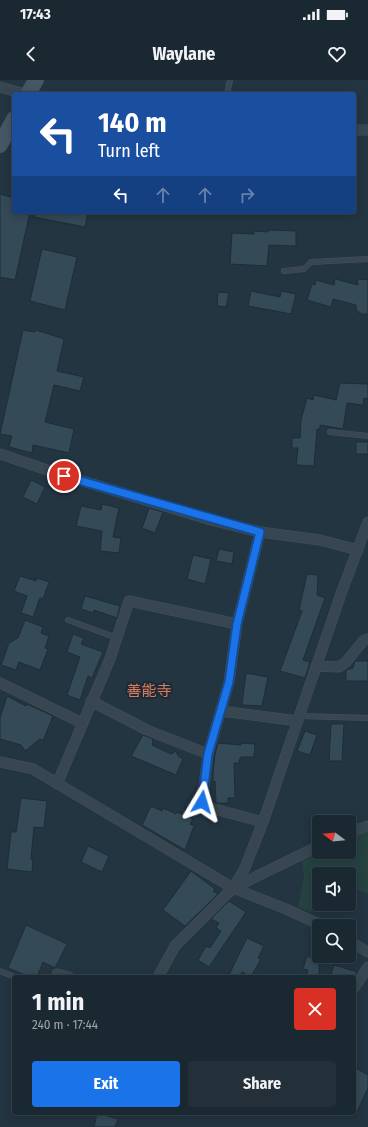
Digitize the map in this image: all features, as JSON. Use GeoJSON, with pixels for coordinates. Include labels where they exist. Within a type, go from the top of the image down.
{"type":"FeatureCollection","features":[{"type":"Feature","properties":{"kind":"main road"},"geometry":{"type":"LineString","coordinates":[[28,92],[36,80]]}},
{"type":"Feature","properties":{"kind":"main road"},"geometry":{"type":"LineString","coordinates":[[0,145],[12,124]]}},
{"type":"Feature","properties":{"kind":"street"},"geometry":{"type":"LineString","coordinates":[[0,87],[19,92]]}},
{"type":"Feature","properties":{"kind":"street"},"geometry":{"type":"LineString","coordinates":[[356,130],[368,130]]}},
{"type":"Feature","properties":{"kind":"street"},"geometry":{"type":"LineString","coordinates":[[0,454],[122,494],[260,532],[320,540],[358,550]]}},
{"type":"Feature","properties":{"kind":"street"},"geometry":{"type":"LineString","coordinates":[[159,975],[175,946],[233,888],[244,870],[264,822],[342,591],[368,522]]}},
{"type":"Feature","properties":{"kind":"street"},"geometry":{"type":"LineString","coordinates":[[260,532],[237,624],[229,682],[208,754],[202,802],[207,806],[264,822]]}},
{"type":"Feature","properties":{"kind":"street"},"geometry":{"type":"LineString","coordinates":[[57,784],[110,659],[129,601],[237,624]]}},
{"type":"Feature","properties":{"kind":"street"},"geometry":{"type":"LineString","coordinates":[[316,666],[339,667],[346,662],[364,640],[368,639]]}},
{"type":"Feature","properties":{"kind":"street"},"geometry":{"type":"LineString","coordinates":[[0,683],[82,723]]}},
{"type":"Feature","properties":{"kind":"street"},"geometry":{"type":"LineString","coordinates":[[91,701],[147,730],[208,754]]}},
{"type":"Feature","properties":{"kind":"street"},"geometry":{"type":"LineString","coordinates":[[220,711],[299,719]]}},
{"type":"Feature","properties":{"kind":"street"},"geometry":{"type":"LineString","coordinates":[[0,762],[33,769],[233,888],[312,921]]}},
{"type":"Feature","properties":{"kind":"street"},"geometry":{"type":"LineString","coordinates":[[356,831],[368,826]]}},
{"type":"Feature","properties":{"kind":"street"},"geometry":{"type":"LineString","coordinates":[[233,888],[312,849]]}},
{"type":"Feature","properties":{"kind":"street"},"geometry":{"type":"LineString","coordinates":[[356,945],[368,952]]}},
{"type":"Feature","properties":{"kind":"street"},"geometry":{"type":"LineString","coordinates":[[356,985],[368,967]]}},
{"type":"Feature","properties":{"kind":"lane"},"geometry":{"type":"LineString","coordinates":[[227,92],[230,80]]}},
{"type":"Feature","properties":{"kind":"lane"},"geometry":{"type":"LineString","coordinates":[[284,271],[304,269],[311,262],[368,259]]}},
{"type":"Feature","properties":{"kind":"lane"},"geometry":{"type":"LineString","coordinates":[[330,432],[368,436]]}},
{"type":"Feature","properties":{"kind":"lane"},"geometry":{"type":"LineString","coordinates":[[68,620],[117,638]]}},
{"type":"Feature","properties":{"kind":"lane"},"geometry":{"type":"LineString","coordinates":[[299,719],[368,718]]}},
{"type":"Feature","properties":{"kind":"lane"},"geometry":{"type":"LineString","coordinates":[[0,971],[12,976]]}},
{"type":"Feature","properties":{"kind":"green space"},"geometry":{"type":"Polygon","coordinates":[[[368,832],[368,894],[356,890],[356,867],[312,867],[311,912],[298,907],[304,876],[302,861],[312,856],[312,859],[356,859],[356,837],[368,832]]]}},
{"type":"Feature","properties":{"kind":"building"},"geometry":{"type":"Polygon","coordinates":[[[0,194],[12,197],[12,214],[30,214],[15,280],[0,277],[0,194]]]}},
{"type":"Feature","properties":{"kind":"building"},"geometry":{"type":"Polygon","coordinates":[[[35,214],[88,214],[85,227],[34,217],[35,214]]]}},
{"type":"Feature","properties":{"kind":"building"},"geometry":{"type":"Polygon","coordinates":[[[268,230],[296,231],[296,246],[269,245],[267,266],[230,264],[232,233],[254,234],[254,231],[268,232],[268,230]]]}},
{"type":"Feature","properties":{"kind":"building"},"geometry":{"type":"Polygon","coordinates":[[[42,249],[77,257],[65,310],[30,301],[42,249]]]}},
{"type":"Feature","properties":{"kind":"building"},"geometry":{"type":"Polygon","coordinates":[[[335,279],[358,285],[357,280],[368,279],[368,314],[360,314],[360,312],[357,312],[356,305],[333,299],[331,307],[307,300],[312,284],[315,285],[316,280],[334,285],[335,279]]]}},
{"type":"Feature","properties":{"kind":"building"},"geometry":{"type":"Polygon","coordinates":[[[251,291],[280,297],[281,291],[296,294],[291,314],[248,306],[251,291]]]}},
{"type":"Feature","properties":{"kind":"building"},"geometry":{"type":"Polygon","coordinates":[[[218,292],[229,293],[226,307],[217,306],[218,292]]]}},
{"type":"Feature","properties":{"kind":"building"},"geometry":{"type":"Polygon","coordinates":[[[23,330],[35,332],[36,330],[64,339],[57,371],[84,377],[80,391],[54,385],[45,422],[74,429],[69,453],[33,445],[32,453],[9,447],[12,436],[0,434],[23,330]]]}},
{"type":"Feature","properties":{"kind":"building"},"geometry":{"type":"Polygon","coordinates":[[[340,383],[368,384],[368,399],[364,398],[363,405],[347,403],[343,429],[320,425],[320,429],[317,429],[314,466],[296,465],[298,448],[292,448],[292,438],[300,438],[301,420],[307,398],[313,400],[314,395],[336,400],[340,383]]]}},
{"type":"Feature","properties":{"kind":"building"},"geometry":{"type":"Polygon","coordinates":[[[356,442],[368,442],[368,454],[356,454],[356,442]]]}},
{"type":"Feature","properties":{"kind":"building"},"geometry":{"type":"Polygon","coordinates":[[[31,480],[45,487],[37,504],[23,497],[31,480]]]}},
{"type":"Feature","properties":{"kind":"building"},"geometry":{"type":"Polygon","coordinates":[[[102,504],[119,508],[113,537],[121,538],[119,553],[100,551],[102,531],[76,526],[81,506],[101,510],[102,504]]]}},
{"type":"Feature","properties":{"kind":"building"},"geometry":{"type":"Polygon","coordinates":[[[149,508],[163,512],[155,533],[142,528],[149,508]]]}},
{"type":"Feature","properties":{"kind":"building"},"geometry":{"type":"Polygon","coordinates":[[[219,549],[234,552],[232,564],[216,561],[219,549]]]}},
{"type":"Feature","properties":{"kind":"building"},"geometry":{"type":"Polygon","coordinates":[[[193,555],[211,559],[205,584],[187,579],[193,555]]]}},
{"type":"Feature","properties":{"kind":"building"},"geometry":{"type":"Polygon","coordinates":[[[307,574],[318,575],[317,595],[325,598],[303,660],[310,662],[305,678],[280,671],[302,611],[299,610],[307,574]]]}},
{"type":"Feature","properties":{"kind":"building"},"geometry":{"type":"Polygon","coordinates":[[[20,576],[36,581],[37,578],[49,582],[43,599],[40,598],[33,617],[21,613],[27,596],[14,591],[20,576]]]}},
{"type":"Feature","properties":{"kind":"building"},"geometry":{"type":"Polygon","coordinates":[[[85,596],[120,606],[117,618],[94,610],[93,613],[81,609],[85,596]]]}},
{"type":"Feature","properties":{"kind":"building"},"geometry":{"type":"Polygon","coordinates":[[[25,620],[43,627],[41,633],[49,636],[45,648],[48,649],[40,670],[19,662],[16,670],[1,665],[9,643],[18,638],[25,620]]]}},
{"type":"Feature","properties":{"kind":"building"},"geometry":{"type":"Polygon","coordinates":[[[73,634],[84,638],[81,644],[103,652],[92,678],[88,676],[80,700],[67,695],[80,657],[67,652],[73,634]]]}},
{"type":"Feature","properties":{"kind":"building"},"geometry":{"type":"Polygon","coordinates":[[[355,661],[368,661],[368,681],[346,681],[346,670],[353,668],[355,661]]]}},
{"type":"Feature","properties":{"kind":"building"},"geometry":{"type":"Polygon","coordinates":[[[246,673],[268,677],[262,706],[242,705],[246,673]]]}},
{"type":"Feature","properties":{"kind":"building"},"geometry":{"type":"Polygon","coordinates":[[[7,696],[26,706],[27,704],[53,716],[43,741],[40,739],[25,751],[21,745],[0,739],[0,718],[7,696]]]}},
{"type":"Feature","properties":{"kind":"building"},"geometry":{"type":"Polygon","coordinates":[[[331,724],[344,724],[342,761],[329,761],[331,724]]]}},
{"type":"Feature","properties":{"kind":"building"},"geometry":{"type":"Polygon","coordinates":[[[305,731],[317,735],[310,755],[297,751],[305,731]]]}},
{"type":"Feature","properties":{"kind":"building"},"geometry":{"type":"Polygon","coordinates":[[[143,735],[153,739],[152,745],[171,754],[176,751],[178,756],[183,759],[176,775],[131,756],[143,735]]]}},
{"type":"Feature","properties":{"kind":"building"},"geometry":{"type":"Polygon","coordinates":[[[218,743],[241,745],[242,743],[255,744],[254,757],[242,757],[240,758],[239,763],[234,763],[235,798],[228,798],[228,803],[216,803],[213,773],[218,743]]]}},
{"type":"Feature","properties":{"kind":"building"},"geometry":{"type":"Polygon","coordinates":[[[21,798],[47,801],[44,828],[34,827],[31,859],[33,859],[32,872],[7,869],[11,832],[16,832],[21,798]]]}},
{"type":"Feature","properties":{"kind":"building"},"geometry":{"type":"Polygon","coordinates":[[[151,806],[162,811],[163,808],[176,814],[177,812],[193,819],[190,824],[194,826],[185,850],[142,825],[151,806]]]}},
{"type":"Feature","properties":{"kind":"building"},"geometry":{"type":"Polygon","coordinates":[[[88,846],[109,856],[102,872],[81,862],[88,846]]]}},
{"type":"Feature","properties":{"kind":"building"},"geometry":{"type":"Polygon","coordinates":[[[191,871],[215,889],[213,891],[218,894],[185,926],[163,910],[191,871]]]}},
{"type":"Feature","properties":{"kind":"building"},"geometry":{"type":"Polygon","coordinates":[[[229,901],[246,912],[209,967],[198,960],[206,946],[210,948],[221,931],[216,928],[219,923],[211,919],[229,901]]]}},
{"type":"Feature","properties":{"kind":"building"},"geometry":{"type":"Polygon","coordinates":[[[26,925],[67,944],[55,968],[43,962],[38,975],[25,975],[8,968],[26,925]]]}},
{"type":"Feature","properties":{"kind":"building"},"geometry":{"type":"Polygon","coordinates":[[[247,938],[264,946],[258,958],[261,959],[252,975],[247,975],[242,972],[241,975],[229,975],[247,938]]]}},
{"type":"Feature","properties":{"kind":"building"},"geometry":{"type":"Polygon","coordinates":[[[307,956],[312,958],[312,963],[319,963],[319,975],[307,975],[308,970],[303,969],[307,956]]]}},
{"type":"Feature","properties":{"kind":"building"},"geometry":{"type":"Polygon","coordinates":[[[334,965],[357,972],[355,975],[331,975],[334,965]]]}},
{"type":"Feature","properties":{"kind":"building"},"geometry":{"type":"Polygon","coordinates":[[[356,1068],[368,1075],[368,1088],[356,1114],[356,1068]]]}},
{"type":"Feature","properties":{"kind":"building"},"geometry":{"type":"Polygon","coordinates":[[[97,1115],[104,1115],[118,1119],[115,1127],[94,1127],[97,1115]]]}},
{"type":"Feature","properties":{"kind":"district","name":"善能寺"},"geometry":{"type":"Point","coordinates":[149,691]}},
{"type":"Feature","properties":{"kind":"route"},"geometry":{"type":"LineString","coordinates":[[64,476],[211,520],[260,532],[237,624],[229,682],[208,754],[202,802]]}}]}
